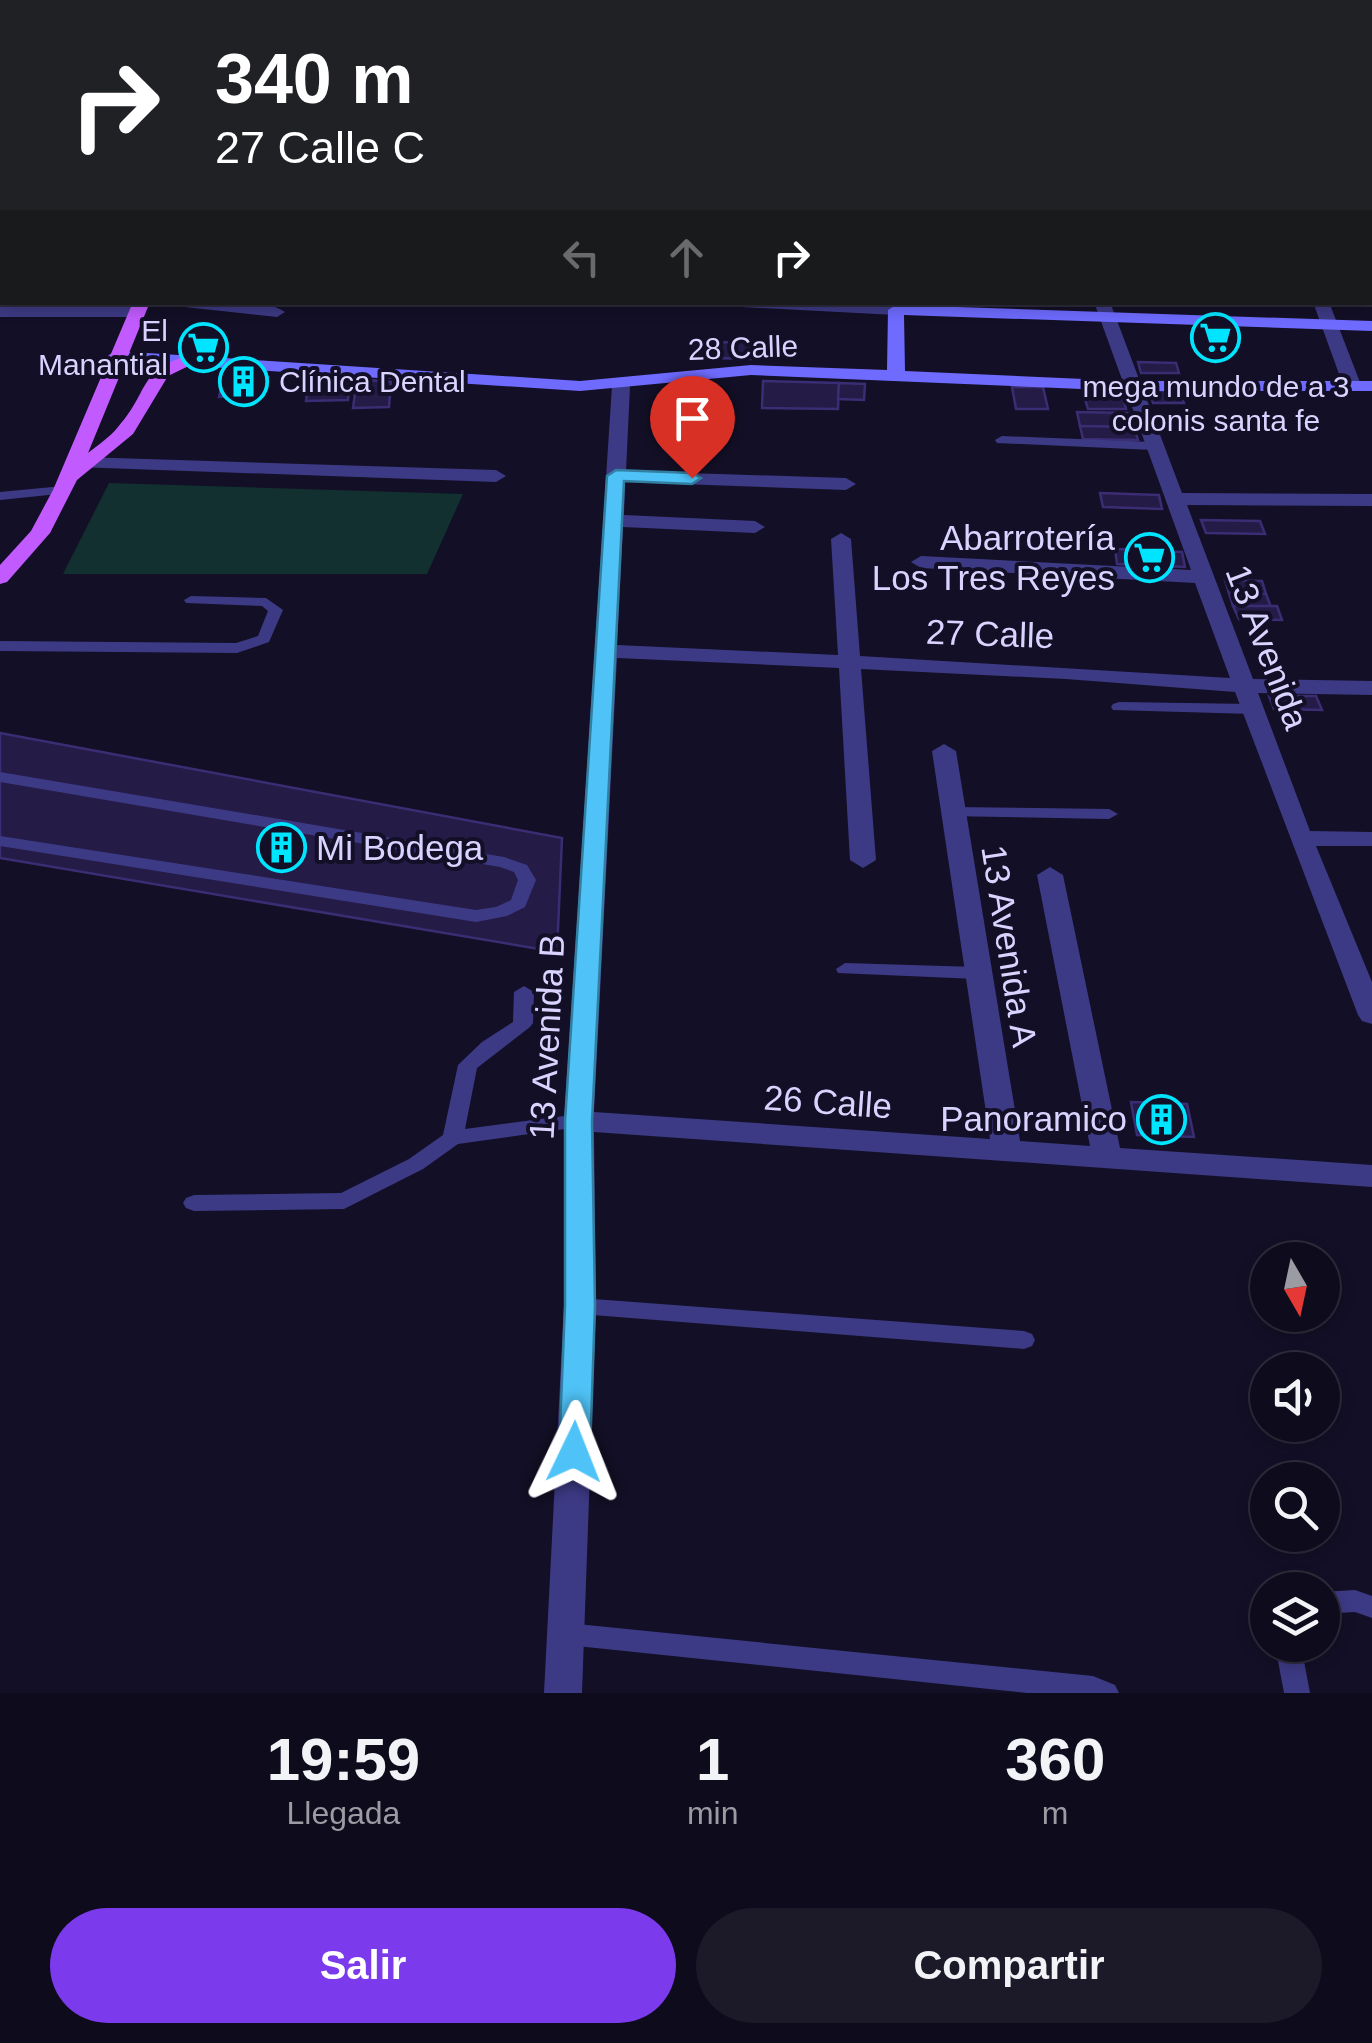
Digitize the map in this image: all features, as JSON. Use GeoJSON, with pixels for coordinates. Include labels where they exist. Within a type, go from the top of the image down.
{"type":"FeatureCollection","features":[{"type":"Feature","properties":{"kind":"main road"},"geometry":{"type":"LineString","coordinates":[[896,378],[896,306],[1104,310],[1372,326]]}},
{"type":"Feature","properties":{"kind":"main road"},"geometry":{"type":"LineString","coordinates":[[0,578],[40,533],[64,488],[139,307]]}},
{"type":"Feature","properties":{"kind":"main road","name":"28 Calle"},"geometry":{"type":"LineString","coordinates":[[116,356],[621,386],[738,370],[1130,386],[1362,385]]}},
{"type":"Feature","properties":{"kind":"main road"},"geometry":{"type":"LineString","coordinates":[[64,488],[83,463],[126,430],[161,373],[194,358]]}},
{"type":"Feature","properties":{"kind":"street"},"geometry":{"type":"LineString","coordinates":[[213,305],[277,312]]}},
{"type":"Feature","properties":{"kind":"street"},"geometry":{"type":"LineString","coordinates":[[857,305],[896,306]]}},
{"type":"Feature","properties":{"kind":"street"},"geometry":{"type":"LineString","coordinates":[[1322,305],[1362,385]]}},
{"type":"Feature","properties":{"kind":"street"},"geometry":{"type":"LineString","coordinates":[[0,312],[139,307]]}},
{"type":"Feature","properties":{"kind":"street","name":"13 Avenida"},"geometry":{"type":"LineString","coordinates":[[1104,310],[1300,838],[1372,1015]]}},
{"type":"Feature","properties":{"kind":"street","name":"13 Avenida B"},"geometry":{"type":"LineString","coordinates":[[562,1693],[580,1306],[579,1121],[621,386]]}},
{"type":"Feature","properties":{"kind":"street"},"geometry":{"type":"LineString","coordinates":[[83,463],[496,476]]}},
{"type":"Feature","properties":{"kind":"street"},"geometry":{"type":"LineString","coordinates":[[616,476],[846,484]]}},
{"type":"Feature","properties":{"kind":"street"},"geometry":{"type":"LineString","coordinates":[[1173,499],[1372,500]]}},
{"type":"Feature","properties":{"kind":"street"},"geometry":{"type":"LineString","coordinates":[[613,522],[756,527]]}},
{"type":"Feature","properties":{"kind":"street"},"geometry":{"type":"LineString","coordinates":[[840,539],[863,860]]}},
{"type":"Feature","properties":{"kind":"street"},"geometry":{"type":"LineString","coordinates":[[921,562],[1203,577]]}},
{"type":"Feature","properties":{"kind":"street","name":"27 Calle"},"geometry":{"type":"LineString","coordinates":[[606,651],[1066,672],[1245,686],[1372,688]]}},
{"type":"Feature","properties":{"kind":"street","name":"13 Avenida A"},"geometry":{"type":"LineString","coordinates":[[944,752],[1007,1152]]}},
{"type":"Feature","properties":{"kind":"street"},"geometry":{"type":"LineString","coordinates":[[1300,838],[1372,839]]}},
{"type":"Feature","properties":{"kind":"street"},"geometry":{"type":"LineString","coordinates":[[1050,875],[1108,1158]]}},
{"type":"Feature","properties":{"kind":"street","name":"26 Calle"},"geometry":{"type":"LineString","coordinates":[[579,1121],[1372,1176]]}},
{"type":"Feature","properties":{"kind":"lane"},"geometry":{"type":"LineString","coordinates":[[1002,440],[1153,446]]}},
{"type":"Feature","properties":{"kind":"lane"},"geometry":{"type":"LineString","coordinates":[[0,496],[64,488]]}},
{"type":"Feature","properties":{"kind":"lane"},"geometry":{"type":"LineString","coordinates":[[0,646],[237,648],[264,640],[276,610],[266,602],[192,600]]}},
{"type":"Feature","properties":{"kind":"lane"},"geometry":{"type":"LineString","coordinates":[[1119,707],[1254,709]]}},
{"type":"Feature","properties":{"kind":"lane"},"geometry":{"type":"LineString","coordinates":[[0,777],[504,862],[522,869],[527,880],[519,903],[502,912],[476,916],[0,841]]}},
{"type":"Feature","properties":{"kind":"lane"},"geometry":{"type":"LineString","coordinates":[[952,812],[1109,814]]}},
{"type":"Feature","properties":{"kind":"lane"},"geometry":{"type":"LineString","coordinates":[[846,969],[976,972]]}},
{"type":"Feature","properties":{"kind":"lane"},"geometry":{"type":"LineString","coordinates":[[453,1138],[468,1065],[516,1031],[522,1023],[524,992]]}},
{"type":"Feature","properties":{"kind":"lane"},"geometry":{"type":"LineString","coordinates":[[194,1203],[344,1201],[416,1164],[453,1138],[579,1121]]}},
{"type":"Feature","properties":{"kind":"lane"},"geometry":{"type":"LineString","coordinates":[[580,1306],[1024,1340]]}},
{"type":"Feature","properties":{"kind":"lane"},"geometry":{"type":"LineString","coordinates":[[1340,1602],[1354,1601],[1372,1607]]}},
{"type":"Feature","properties":{"kind":"lane"},"geometry":{"type":"LineString","coordinates":[[567,1634],[1100,1690]]}},
{"type":"Feature","properties":{"kind":"lane"},"geometry":{"type":"LineString","coordinates":[[1291,1662],[1297,1693]]}},
{"type":"Feature","properties":{"kind":"green space"},"geometry":{"type":"Polygon","coordinates":[[[109,483],[463,494],[427,574],[63,574],[109,483]]]}},
{"type":"Feature","properties":{"kind":"building"},"geometry":{"type":"Polygon","coordinates":[[[716,342],[752,343],[751,359],[714,358],[716,342]]]}},
{"type":"Feature","properties":{"kind":"building"},"geometry":{"type":"Polygon","coordinates":[[[1138,362],[1176,363],[1179,373],[1141,373],[1138,362]]]}},
{"type":"Feature","properties":{"kind":"building","name":"Clínica Dental"},"geometry":{"type":"Polygon","coordinates":[[[225,369],[235,370],[234,378],[268,377],[266,387],[245,388],[244,396],[219,397],[225,369]]]}},
{"type":"Feature","properties":{"kind":"building"},"geometry":{"type":"Polygon","coordinates":[[[309,376],[350,379],[348,400],[306,401],[309,376]]]}},
{"type":"Feature","properties":{"kind":"building"},"geometry":{"type":"Polygon","coordinates":[[[357,379],[391,382],[389,407],[353,408],[357,379]]]}},
{"type":"Feature","properties":{"kind":"building"},"geometry":{"type":"Polygon","coordinates":[[[763,381],[839,383],[838,409],[762,408],[763,381]]]}},
{"type":"Feature","properties":{"kind":"building"},"geometry":{"type":"Polygon","coordinates":[[[839,383],[865,384],[864,400],[838,399],[839,383]]]}},
{"type":"Feature","properties":{"kind":"building"},"geometry":{"type":"Polygon","coordinates":[[[1081,386],[1120,386],[1126,409],[1088,409],[1081,386]]]}},
{"type":"Feature","properties":{"kind":"building"},"geometry":{"type":"Polygon","coordinates":[[[1012,387],[1043,387],[1048,409],[1016,409],[1012,387]]]}},
{"type":"Feature","properties":{"kind":"building"},"geometry":{"type":"Polygon","coordinates":[[[1149,390],[1180,391],[1184,403],[1153,403],[1149,390]]]}},
{"type":"Feature","properties":{"kind":"building"},"geometry":{"type":"Polygon","coordinates":[[[1077,412],[1130,413],[1134,427],[1080,426],[1077,412]]]}},
{"type":"Feature","properties":{"kind":"building"},"geometry":{"type":"Polygon","coordinates":[[[1080,426],[1134,427],[1138,440],[1083,439],[1080,426]]]}},
{"type":"Feature","properties":{"kind":"building"},"geometry":{"type":"Polygon","coordinates":[[[1100,493],[1159,495],[1162,509],[1103,507],[1100,493]]]}},
{"type":"Feature","properties":{"kind":"building"},"geometry":{"type":"Polygon","coordinates":[[[1201,520],[1260,521],[1265,534],[1206,533],[1201,520]]]}},
{"type":"Feature","properties":{"kind":"building","name":"Abarrotería Los Tres Reyes"},"geometry":{"type":"Polygon","coordinates":[[[1115,549],[1182,552],[1185,567],[1117,564],[1115,549]]]}},
{"type":"Feature","properties":{"kind":"building"},"geometry":{"type":"Polygon","coordinates":[[[1225,580],[1262,581],[1266,594],[1229,593],[1225,580]]]}},
{"type":"Feature","properties":{"kind":"building"},"geometry":{"type":"Polygon","coordinates":[[[1229,593],[1266,594],[1271,607],[1233,606],[1229,593]]]}},
{"type":"Feature","properties":{"kind":"building"},"geometry":{"type":"Polygon","coordinates":[[[1233,606],[1277,606],[1282,620],[1239,619],[1233,606]]]}},
{"type":"Feature","properties":{"kind":"building"},"geometry":{"type":"Polygon","coordinates":[[[1269,696],[1316,696],[1322,710],[1274,709],[1269,696]]]}},
{"type":"Feature","properties":{"kind":"building","name":"Mi Bodega"},"geometry":{"type":"Polygon","coordinates":[[[0,733],[562,838],[557,952],[0,858],[0,733]]]}},
{"type":"Feature","properties":{"kind":"building","name":"Panoramico"},"geometry":{"type":"Polygon","coordinates":[[[1131,1102],[1187,1104],[1194,1137],[1137,1135],[1131,1102]]]}},
{"type":"Feature","properties":{"kind":"place","name":"mega mundo de a 3 colonis santa fe"},"geometry":{"type":"Point","coordinates":[1216,338]}},
{"type":"Feature","properties":{"kind":"place","name":"El Manantial"},"geometry":{"type":"Point","coordinates":[203,348]}},
{"type":"Feature","properties":{"kind":"place","name":"Clínica Dental"},"geometry":{"type":"Point","coordinates":[244,382]}},
{"type":"Feature","properties":{"kind":"place","name":"Abarrotería Los Tres Reyes"},"geometry":{"type":"Point","coordinates":[1150,558]}},
{"type":"Feature","properties":{"kind":"place","name":"Mi Bodega"},"geometry":{"type":"Point","coordinates":[281,848]}},
{"type":"Feature","properties":{"kind":"place","name":"Panoramico"},"geometry":{"type":"Point","coordinates":[1162,1119]}},
{"type":"Feature","properties":{"kind":"route"},"geometry":{"type":"LineString","coordinates":[[574,1452],[580,1306],[579,1121],[616,476],[692,478]]}}]}
